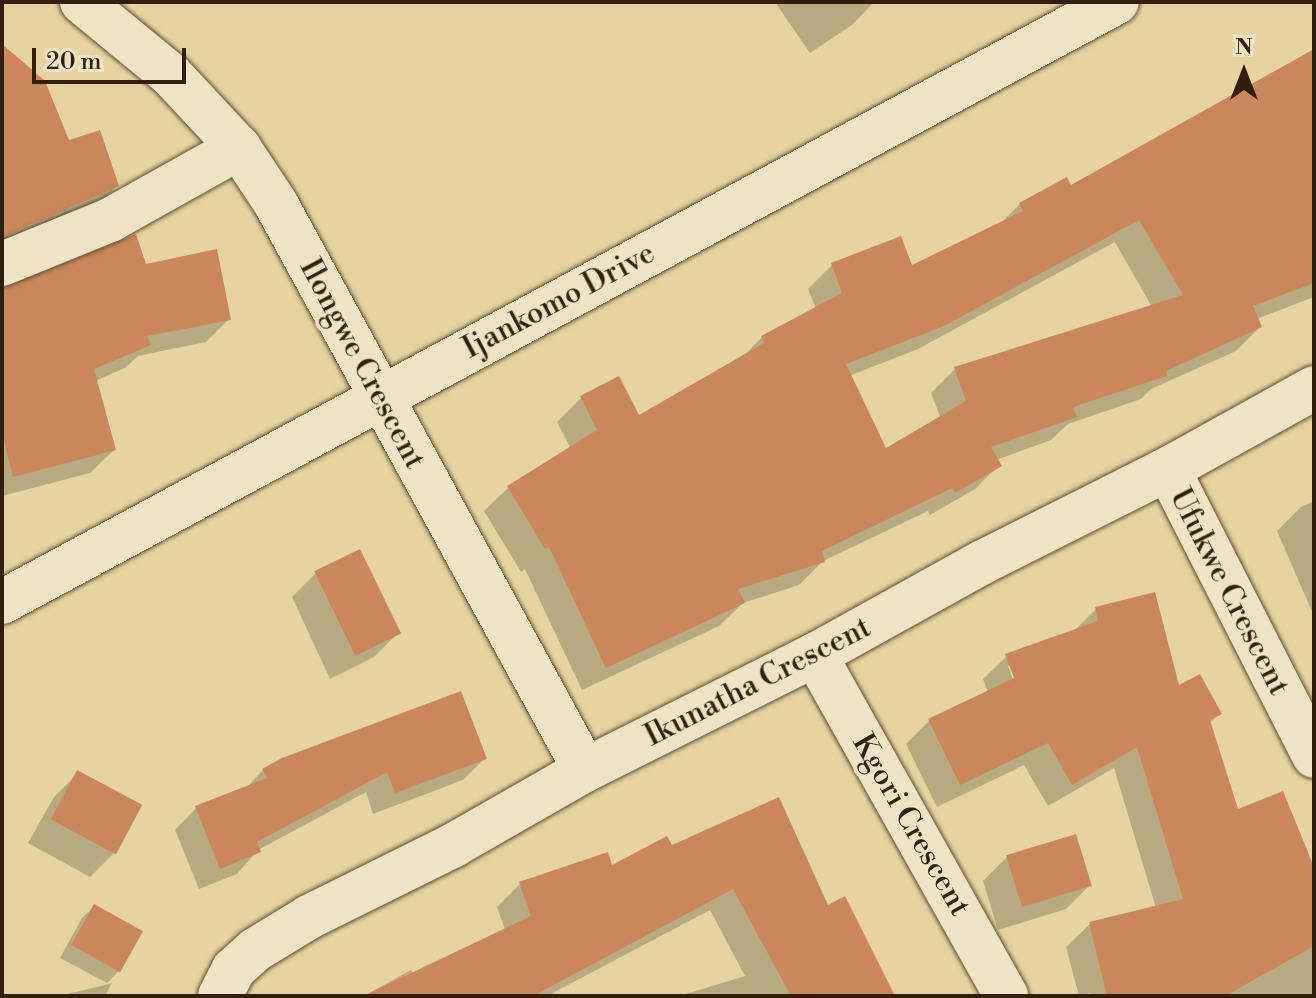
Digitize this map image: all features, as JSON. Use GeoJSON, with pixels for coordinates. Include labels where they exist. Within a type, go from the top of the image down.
{"type":"FeatureCollection","features":[{"type":"Feature","properties":{"kind":"street","name":"Ilongwe Crescent"},"geometry":{"type":"LineString","coordinates":[[82,2],[171,75],[239,148],[276,204],[585,770]]}},
{"type":"Feature","properties":{"kind":"street","name":"Ijankomo Drive"},"geometry":{"type":"LineString","coordinates":[[2,602],[1117,2]]}},
{"type":"Feature","properties":{"kind":"street"},"geometry":{"type":"LineString","coordinates":[[2,264],[110,220],[239,148]]}},
{"type":"Feature","properties":{"kind":"street","name":"Ikunatha Crescent"},"geometry":{"type":"LineString","coordinates":[[220,996],[234,969],[255,950],[309,917],[454,845],[585,770],[815,655],[983,562],[1168,469],[1314,388]]}},
{"type":"Feature","properties":{"kind":"street","name":"Ufukwe Crescent"},"geometry":{"type":"LineString","coordinates":[[1168,469],[1314,756]]}},
{"type":"Feature","properties":{"kind":"street","name":"Kgori Crescent"},"geometry":{"type":"LineString","coordinates":[[815,655],[1006,996]]}},
{"type":"Feature","properties":{"kind":"building"},"geometry":{"type":"Polygon","coordinates":[[[2,44],[45,81],[69,140],[100,130],[119,186],[2,237],[2,44]]]}},
{"type":"Feature","properties":{"kind":"building"},"geometry":{"type":"Polygon","coordinates":[[[1314,49],[1314,283],[1253,306],[1262,327],[1166,371],[1167,376],[1073,407],[1077,417],[991,447],[1002,466],[955,493],[952,488],[822,551],[825,562],[738,589],[745,603],[606,668],[549,547],[545,549],[507,486],[597,430],[580,396],[619,376],[639,415],[764,343],[761,336],[842,293],[831,263],[901,236],[912,265],[1023,211],[1019,203],[1067,177],[1071,185],[1314,49]],[[1139,220],[944,326],[846,364],[886,448],[966,401],[954,367],[1183,295],[1139,220]]]}},
{"type":"Feature","properties":{"kind":"building"},"geometry":{"type":"Polygon","coordinates":[[[136,234],[146,264],[217,249],[231,320],[147,336],[151,345],[94,369],[116,450],[13,477],[2,433],[2,288],[136,234]]]}},
{"type":"Feature","properties":{"kind":"building"},"geometry":{"type":"Polygon","coordinates":[[[360,549],[401,633],[355,656],[314,571],[360,549]]]}},
{"type":"Feature","properties":{"kind":"building"},"geometry":{"type":"Polygon","coordinates":[[[1155,592],[1179,685],[1200,674],[1222,714],[1210,720],[1238,809],[1283,791],[1314,867],[1314,946],[1225,996],[1107,996],[1089,922],[1183,899],[1137,747],[1072,785],[1048,743],[960,785],[928,719],[1014,678],[1005,654],[1098,621],[1095,607],[1155,592]]]}},
{"type":"Feature","properties":{"kind":"building"},"geometry":{"type":"Polygon","coordinates":[[[461,691],[487,759],[395,793],[387,772],[257,842],[261,852],[220,869],[195,806],[267,778],[262,769],[282,758],[461,691]]]}},
{"type":"Feature","properties":{"kind":"building"},"geometry":{"type":"Polygon","coordinates":[[[77,770],[142,805],[116,854],[51,819],[77,770]]]}},
{"type":"Feature","properties":{"kind":"building"},"geometry":{"type":"Polygon","coordinates":[[[779,797],[828,905],[845,896],[895,996],[791,996],[733,889],[533,996],[363,996],[531,916],[519,882],[608,852],[612,865],[667,836],[672,845],[779,797]]]}},
{"type":"Feature","properties":{"kind":"building"},"geometry":{"type":"Polygon","coordinates":[[[1076,834],[1092,886],[1022,907],[1006,855],[1076,834]]]}},
{"type":"Feature","properties":{"kind":"building"},"geometry":{"type":"Polygon","coordinates":[[[94,904],[143,931],[120,972],[71,945],[94,904]]]}}]}
